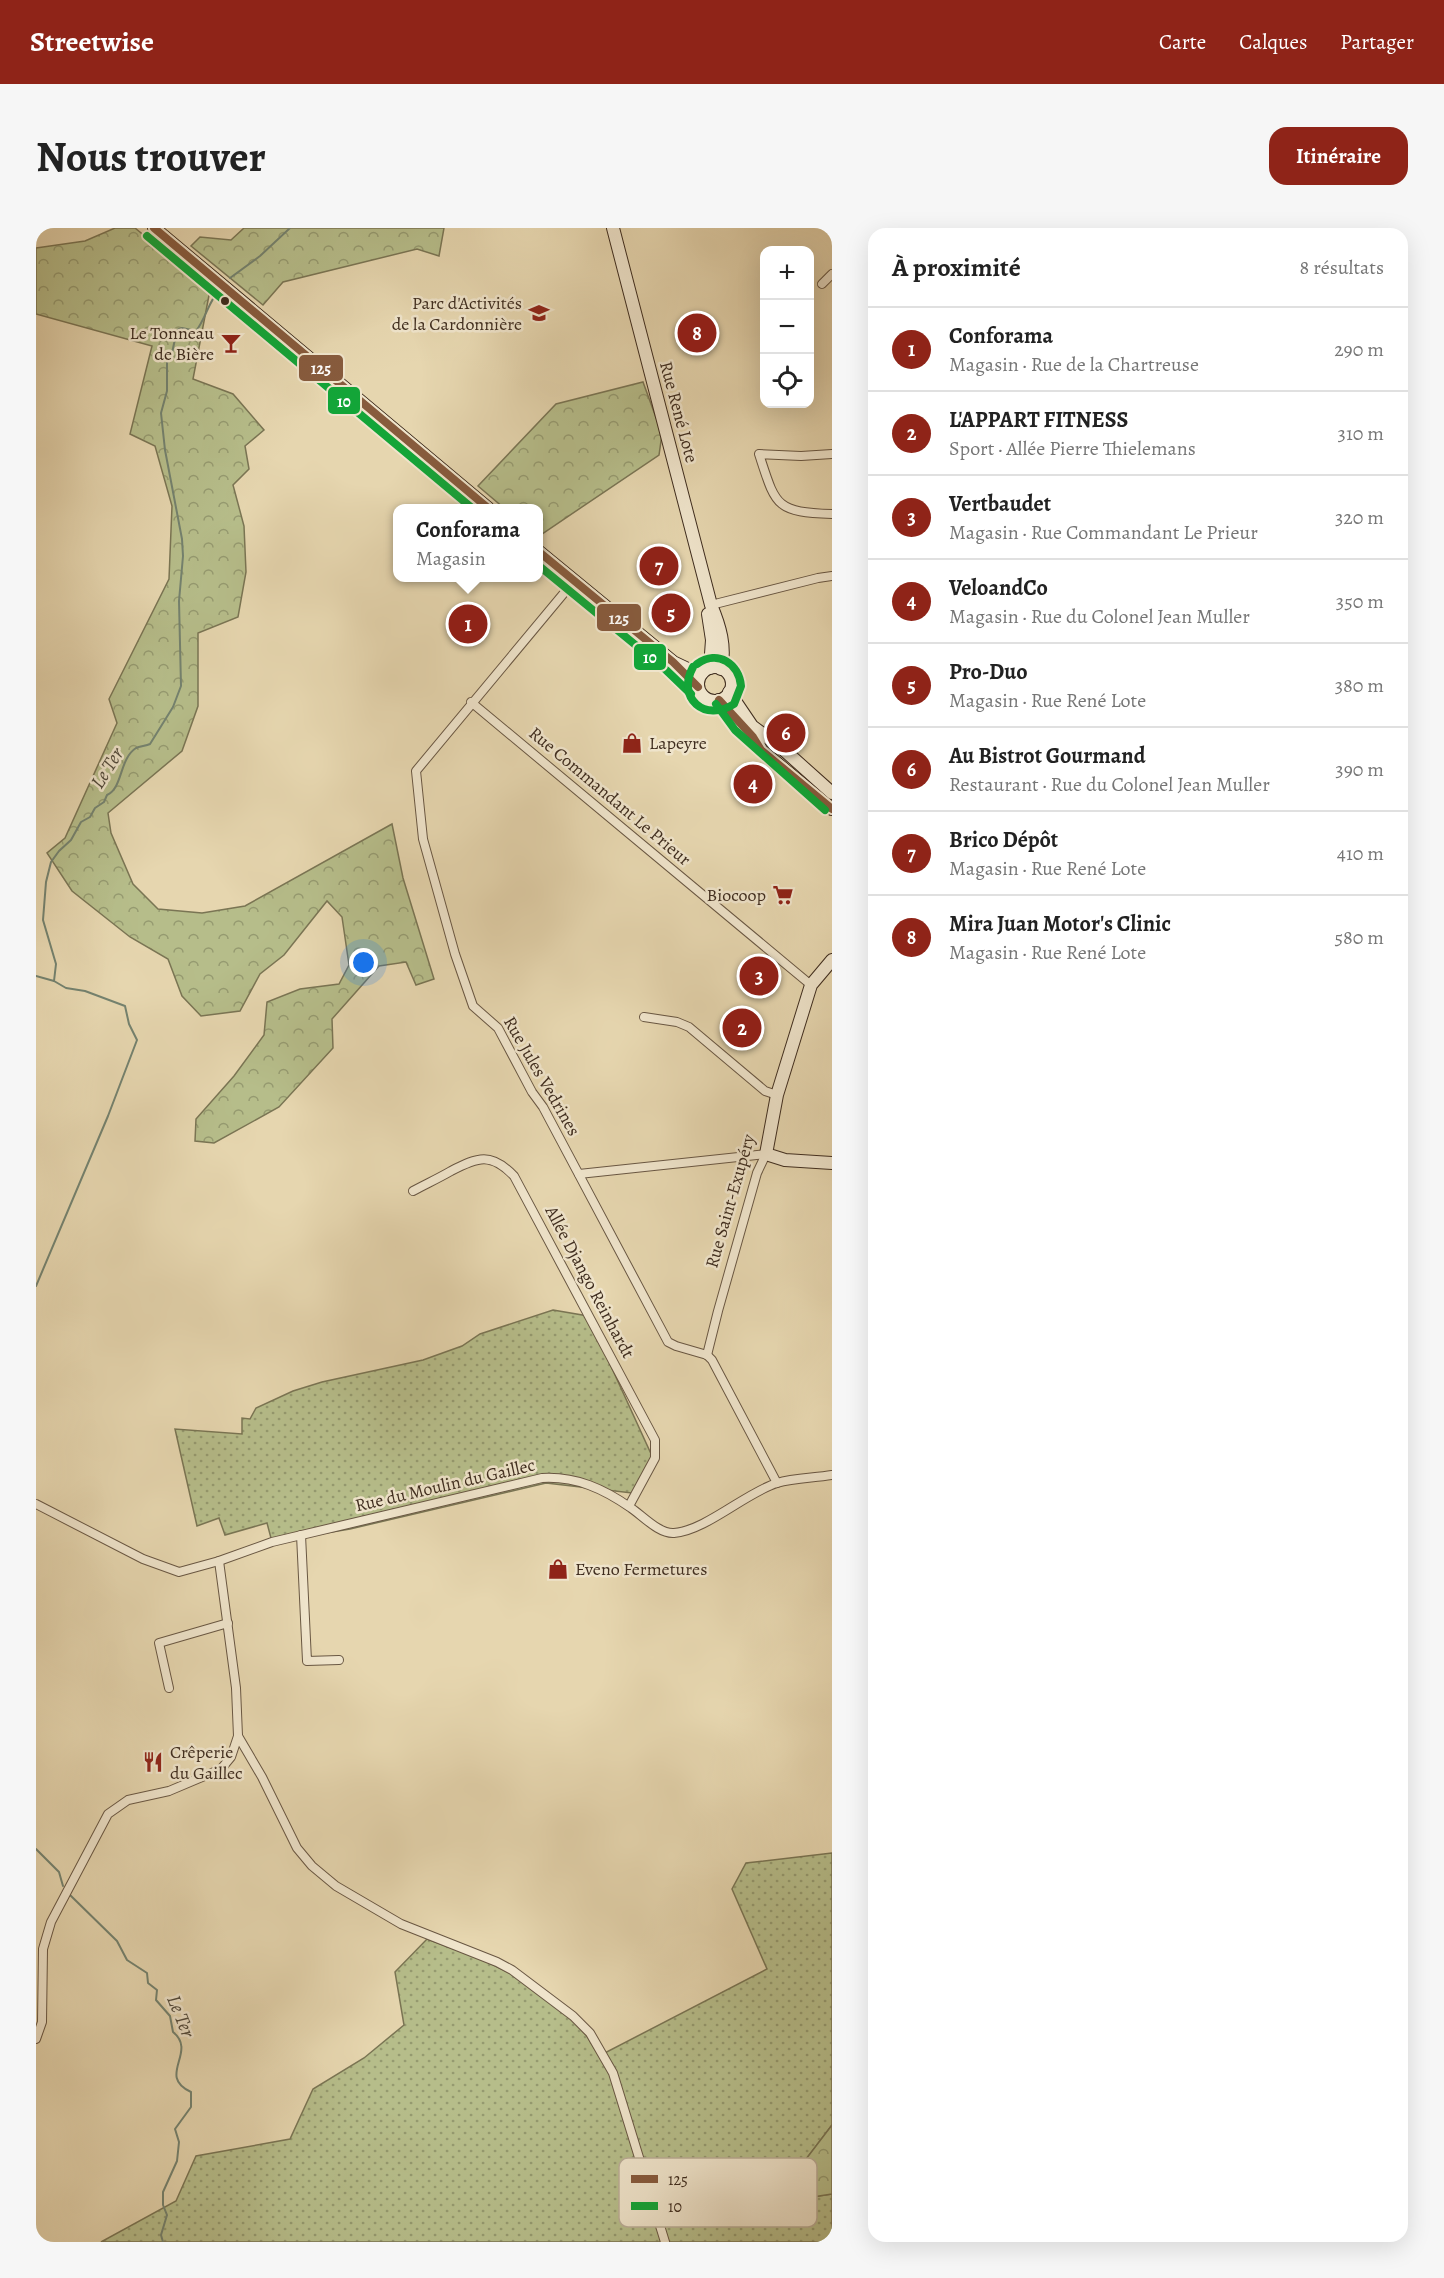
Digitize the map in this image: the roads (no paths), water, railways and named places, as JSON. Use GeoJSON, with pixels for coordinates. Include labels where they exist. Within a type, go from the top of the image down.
{"type":"FeatureCollection","features":[{"type":"Feature","properties":{"kind":"main road"},"geometry":{"type":"LineString","coordinates":[[154,228],[483,504]]}},
{"type":"Feature","properties":{"kind":"main road","name":"Rue René Lote"},"geometry":{"type":"LineString","coordinates":[[614,228],[711,605],[708,614],[711,670]]}},
{"type":"Feature","properties":{"kind":"main road"},"geometry":{"type":"LineString","coordinates":[[543,555],[673,662],[698,687],[705,698],[719,700],[729,692]]}},
{"type":"Feature","properties":{"kind":"main road"},"geometry":{"type":"LineString","coordinates":[[673,662],[694,672],[711,670],[730,679],[729,692],[752,726],[777,744],[832,793]]}},
{"type":"Feature","properties":{"kind":"main road"},"geometry":{"type":"LineString","coordinates":[[698,687],[698,679],[711,670]]}},
{"type":"Feature","properties":{"kind":"main road"},"geometry":{"type":"LineString","coordinates":[[719,700],[728,714],[757,740],[761,750],[832,809]]}},
{"type":"Feature","properties":{"kind":"main road","name":"Rue Saint-Exupéry"},"geometry":{"type":"LineString","coordinates":[[766,1155],[766,1145],[777,1095],[811,985],[832,960]]}},
{"type":"Feature","properties":{"kind":"main road"},"geometry":{"type":"LineString","coordinates":[[766,1155],[785,1160],[832,1163]]}},
{"type":"Feature","properties":{"kind":"street"},"geometry":{"type":"LineString","coordinates":[[822,284],[832,274]]}},
{"type":"Feature","properties":{"kind":"street"},"geometry":{"type":"LineString","coordinates":[[832,454],[801,456],[759,454],[770,488],[787,509],[802,513],[832,514]]}},
{"type":"Feature","properties":{"kind":"street"},"geometry":{"type":"LineString","coordinates":[[711,605],[832,576]]}},
{"type":"Feature","properties":{"kind":"street"},"geometry":{"type":"LineString","coordinates":[[471,702],[574,581]]}},
{"type":"Feature","properties":{"kind":"street","name":"Rue Jules Vedrines"},"geometry":{"type":"LineString","coordinates":[[471,702],[417,770],[416,776],[426,849],[455,954],[473,1006],[498,1028],[532,1092],[543,1107],[668,1342],[707,1355]]}},
{"type":"Feature","properties":{"kind":"street","name":"Rue Commandant Le Prieur"},"geometry":{"type":"LineString","coordinates":[[471,702],[811,985]]}},
{"type":"Feature","properties":{"kind":"street"},"geometry":{"type":"LineString","coordinates":[[644,1017],[677,1022],[688,1027],[765,1091],[777,1095]]}},
{"type":"Feature","properties":{"kind":"street"},"geometry":{"type":"LineString","coordinates":[[579,1174],[766,1155]]}},
{"type":"Feature","properties":{"kind":"street","name":"Rue Saint-Exupéry"},"geometry":{"type":"LineString","coordinates":[[707,1355],[754,1184],[766,1155]]}},
{"type":"Feature","properties":{"kind":"street","name":"Allée Django Reinhardt"},"geometry":{"type":"LineString","coordinates":[[413,1191],[472,1160],[498,1162],[514,1176],[655,1440],[655,1458],[628,1506]]}},
{"type":"Feature","properties":{"kind":"street"},"geometry":{"type":"LineString","coordinates":[[707,1355],[712,1360],[777,1483],[832,1475]]}},
{"type":"Feature","properties":{"kind":"street","name":"Rue du Moulin du Gaillec"},"geometry":{"type":"LineString","coordinates":[[36,1504],[142,1559],[179,1572],[219,1561],[272,1542],[542,1478],[563,1478],[601,1489],[660,1529],[674,1533],[692,1528],[777,1483]]}},
{"type":"Feature","properties":{"kind":"street"},"geometry":{"type":"LineString","coordinates":[[301,1535],[308,1661],[339,1660]]}},
{"type":"Feature","properties":{"kind":"street"},"geometry":{"type":"LineString","coordinates":[[36,2039],[42,2022],[43,1949],[51,1922],[108,1814],[128,1800],[169,1791],[221,1769],[231,1757],[238,1736],[236,1688],[219,1561]]}},
{"type":"Feature","properties":{"kind":"street"},"geometry":{"type":"LineString","coordinates":[[170,1688],[159,1643],[228,1623]]}},
{"type":"Feature","properties":{"kind":"street"},"geometry":{"type":"LineString","coordinates":[[238,1736],[262,1777],[297,1848],[312,1866],[336,1886],[401,1924],[512,1970],[573,2016],[590,2033],[613,2073],[639,2158]]}},
{"type":"Feature","properties":{"kind":"street"},"geometry":{"type":"LineString","coordinates":[[660,2227],[665,2242]]}},
{"type":"Feature","properties":{"kind":"waterway","name":"Le Ter"},"geometry":{"type":"LineString","coordinates":[[230,278],[260,256],[290,228]]}},
{"type":"Feature","properties":{"kind":"waterway","name":"Le Ter"},"geometry":{"type":"LineString","coordinates":[[54,981],[56,964],[43,920],[46,882],[51,862],[71,840],[81,822],[90,817],[95,808],[104,802],[116,786],[131,753],[136,748],[150,744],[173,707],[181,686],[179,601],[183,556],[182,539],[165,450],[161,413],[167,391],[167,363],[172,353],[177,330],[182,328],[196,331],[219,290]]}},
{"type":"Feature","properties":{"kind":"waterway","name":"Le Ter"},"geometry":{"type":"LineString","coordinates":[[36,976],[125,1006],[129,1024],[137,1040],[108,1116],[36,1286]]}},
{"type":"Feature","properties":{"kind":"waterway","name":"Le Ter"},"geometry":{"type":"LineString","coordinates":[[36,1849],[59,1872],[63,1886]]}},
{"type":"Feature","properties":{"kind":"waterway","name":"Le Ter"},"geometry":{"type":"LineString","coordinates":[[69,1894],[117,1941],[127,1960],[147,1973],[148,1983],[157,1990],[156,2000],[170,2016],[173,2032],[180,2040],[177,2079],[181,2086],[191,2092],[191,2107],[175,2129],[179,2142],[177,2161],[163,2192],[163,2205],[167,2215],[161,2235],[163,2242]]}},
{"type":"Feature","properties":{"kind":"place","name":"Parc d'Activités de la Cardonnière"},"geometry":{"type":"Point","coordinates":[539,313]}},
{"type":"Feature","properties":{"kind":"place","name":"Mira Juan Motor's Clinic"},"geometry":{"type":"Point","coordinates":[697,333]}},
{"type":"Feature","properties":{"kind":"place","name":"Le Tonneau de Bière"},"geometry":{"type":"Point","coordinates":[231,343]}},
{"type":"Feature","properties":{"kind":"place","name":"Brico Dépôt"},"geometry":{"type":"Point","coordinates":[659,566]}},
{"type":"Feature","properties":{"kind":"place","name":"Pro-Duo"},"geometry":{"type":"Point","coordinates":[671,613]}},
{"type":"Feature","properties":{"kind":"place","name":"Conforama"},"geometry":{"type":"Point","coordinates":[468,624]}},
{"type":"Feature","properties":{"kind":"place","name":"Au Bistrot Gourmand"},"geometry":{"type":"Point","coordinates":[786,733]}},
{"type":"Feature","properties":{"kind":"place","name":"Lapeyre"},"geometry":{"type":"Point","coordinates":[632,743]}},
{"type":"Feature","properties":{"kind":"place","name":"VeloandCo"},"geometry":{"type":"Point","coordinates":[753,784]}},
{"type":"Feature","properties":{"kind":"place","name":"Biocoop"},"geometry":{"type":"Point","coordinates":[783,895]}},
{"type":"Feature","properties":{"kind":"place","name":"Vertbaudet"},"geometry":{"type":"Point","coordinates":[759,976]}},
{"type":"Feature","properties":{"kind":"place","name":"L'APPART FITNESS"},"geometry":{"type":"Point","coordinates":[742,1028]}},
{"type":"Feature","properties":{"kind":"place","name":"Eveno Fermetures"},"geometry":{"type":"Point","coordinates":[558,1569]}},
{"type":"Feature","properties":{"kind":"place","name":"Crêperie du Gaillec"},"geometry":{"type":"Point","coordinates":[153,1762]}}]}
